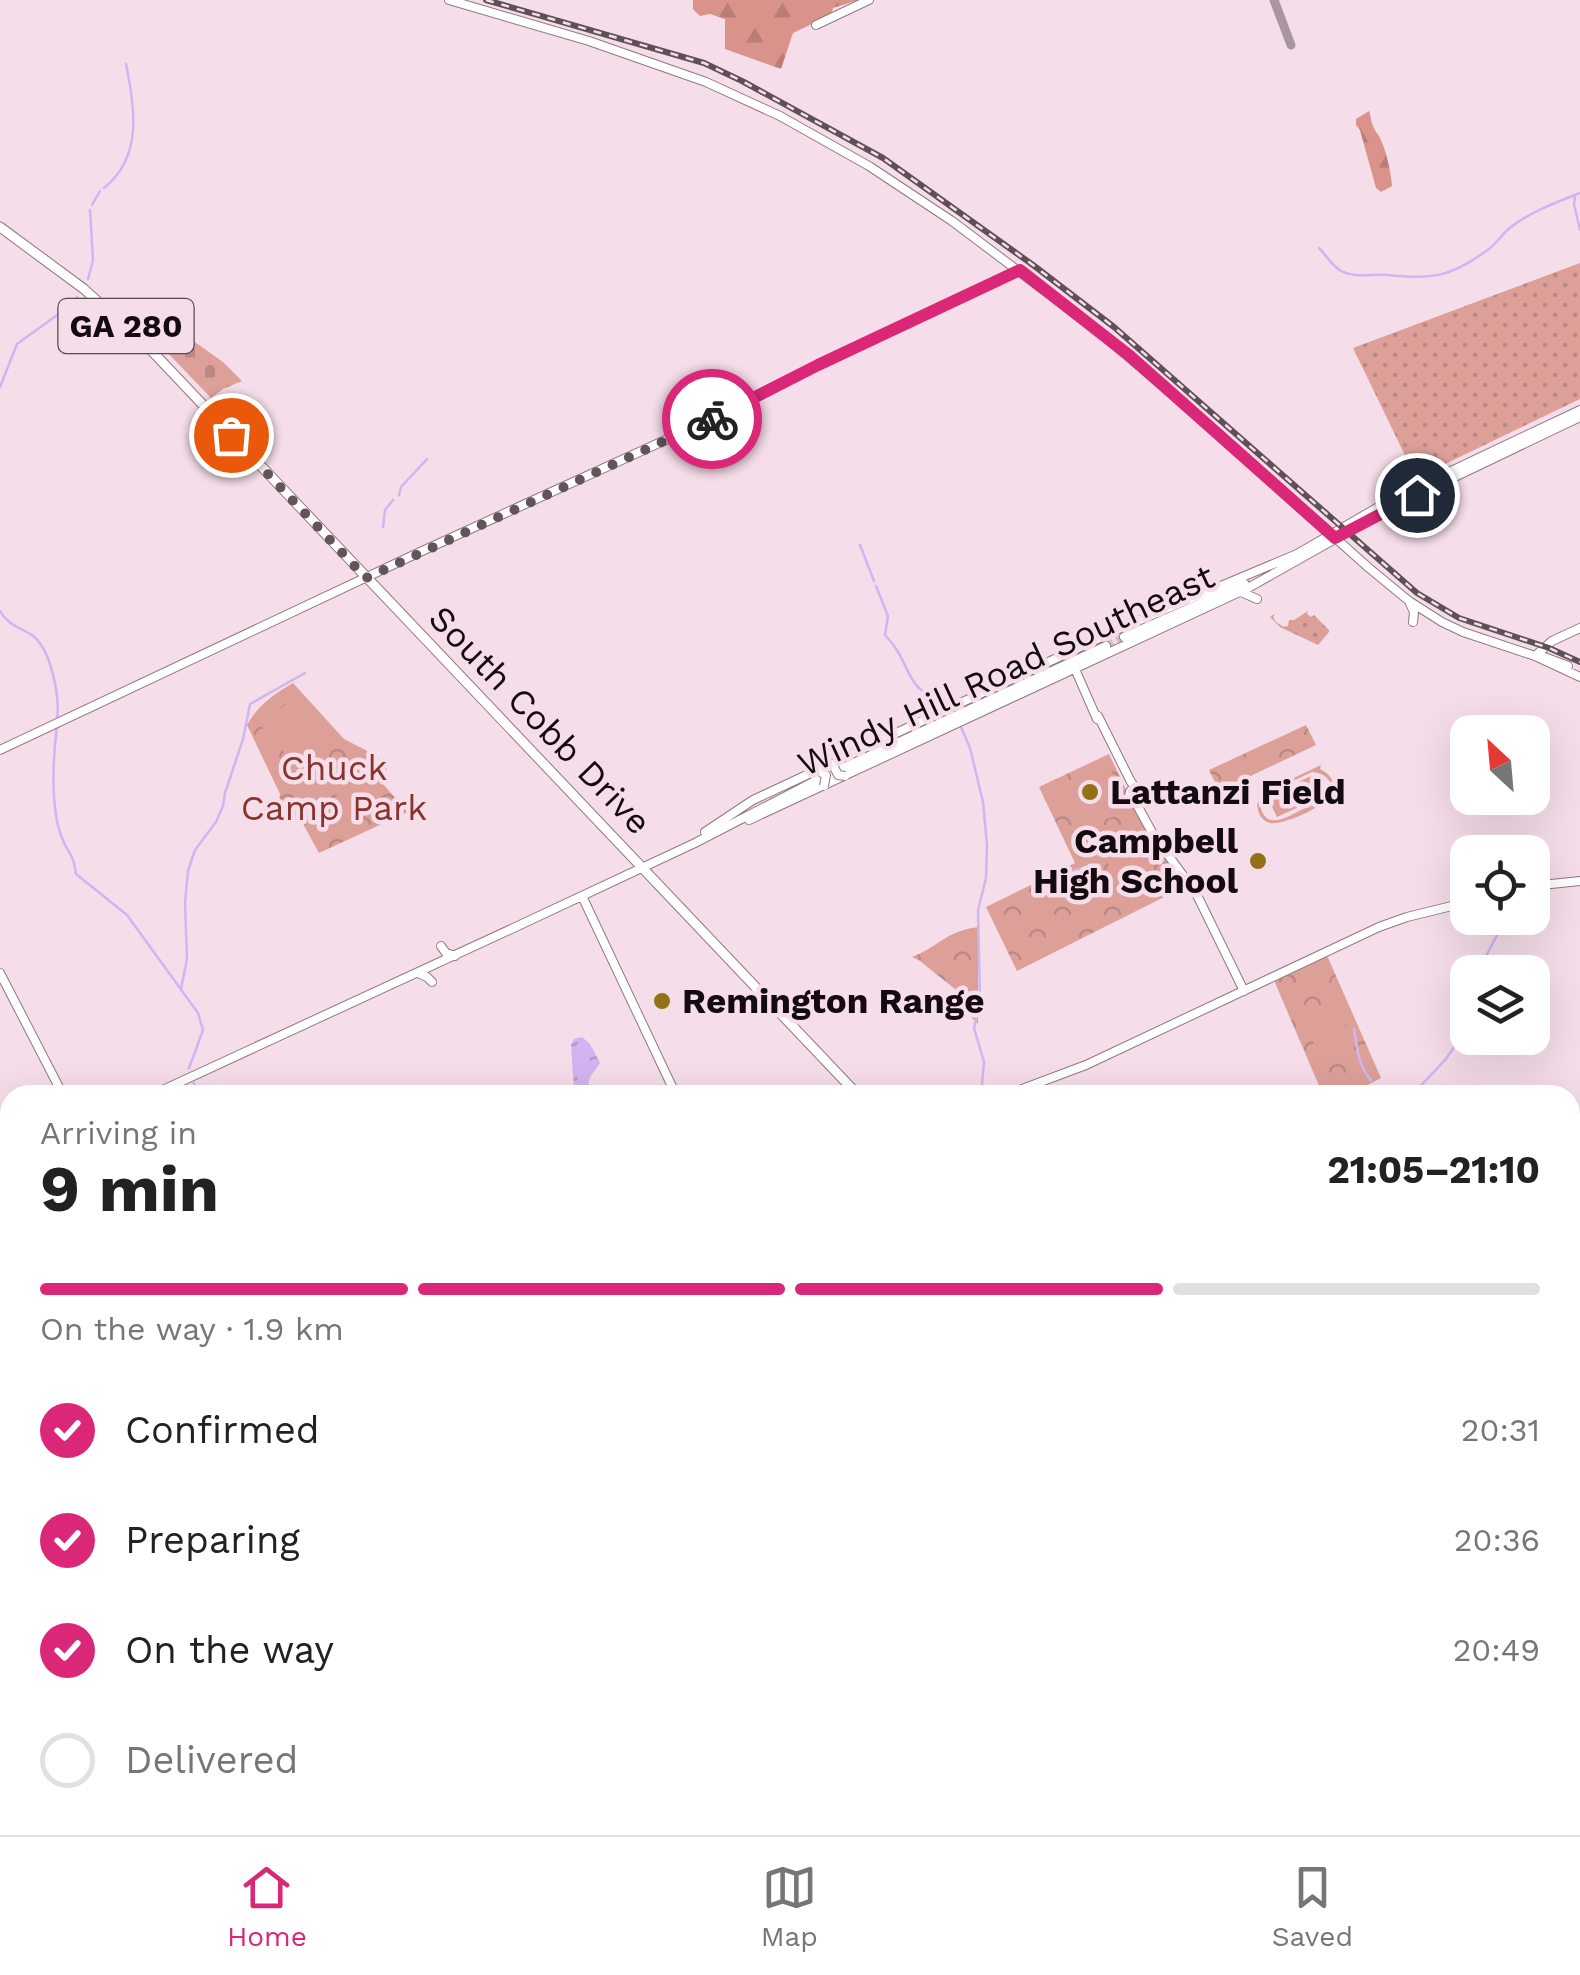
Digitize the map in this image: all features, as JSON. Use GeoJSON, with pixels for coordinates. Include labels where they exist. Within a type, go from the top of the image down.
{"type":"FeatureCollection","features":[{"type":"Feature","properties":{"kind":"main road","name":"South Cobb Drive"},"geometry":{"type":"LineString","coordinates":[[0,227],[53,264],[138,338],[848,1085]]}},
{"type":"Feature","properties":{"kind":"main road"},"geometry":{"type":"LineString","coordinates":[[131,316],[138,338]]}},
{"type":"Feature","properties":{"kind":"street"},"geometry":{"type":"LineString","coordinates":[[449,0],[630,54],[737,96],[807,130],[885,176],[1020,270],[1130,356],[1409,600],[1471,636],[1580,674]]}},
{"type":"Feature","properties":{"kind":"street"},"geometry":{"type":"LineString","coordinates":[[816,25],[870,0]]}},
{"type":"Feature","properties":{"kind":"street"},"geometry":{"type":"LineString","coordinates":[[0,750],[740,406],[1020,270]]}},
{"type":"Feature","properties":{"kind":"street","name":"Windy Hill Road Southeast"},"geometry":{"type":"LineString","coordinates":[[174,1085],[642,868],[834,772],[1316,543],[1347,532],[1580,414]]}},
{"type":"Feature","properties":{"kind":"street","name":"Windy Hill Road Southeast"},"geometry":{"type":"LineString","coordinates":[[1124,636],[1261,581],[1408,491],[1580,414]]}},
{"type":"Feature","properties":{"kind":"street"},"geometry":{"type":"LineString","coordinates":[[1312,519],[1318,532],[1316,543]]}},
{"type":"Feature","properties":{"kind":"street"},"geometry":{"type":"LineString","coordinates":[[1347,532],[1349,550]]}},
{"type":"Feature","properties":{"kind":"street","name":"Windy Hill Road Southeast"},"geometry":{"type":"LineString","coordinates":[[642,868],[657,856],[832,769],[1281,565],[1333,537]]}},
{"type":"Feature","properties":{"kind":"street"},"geometry":{"type":"LineString","coordinates":[[1236,593],[1256,598],[1261,581]]}},
{"type":"Feature","properties":{"kind":"street"},"geometry":{"type":"LineString","coordinates":[[1409,600],[1416,622],[1434,616]]}},
{"type":"Feature","properties":{"kind":"street"},"geometry":{"type":"LineString","coordinates":[[1535,656],[1580,628]]}},
{"type":"Feature","properties":{"kind":"street","name":"Windy Hill Road Southeast"},"geometry":{"type":"LineString","coordinates":[[695,842],[716,836],[1075,669],[1105,645]]}},
{"type":"Feature","properties":{"kind":"street","name":"Windy Hill Road Southeast"},"geometry":{"type":"LineString","coordinates":[[705,832],[753,800],[836,761],[1105,645]]}},
{"type":"Feature","properties":{"kind":"street"},"geometry":{"type":"LineString","coordinates":[[1546,652],[1580,674]]}},
{"type":"Feature","properties":{"kind":"street"},"geometry":{"type":"LineString","coordinates":[[1075,669],[1147,826],[1196,893],[1243,992]]}},
{"type":"Feature","properties":{"kind":"street"},"geometry":{"type":"LineString","coordinates":[[836,761],[835,772],[845,776]]}},
{"type":"Feature","properties":{"kind":"street"},"geometry":{"type":"LineString","coordinates":[[817,770],[826,775],[824,786]]}},
{"type":"Feature","properties":{"kind":"street"},"geometry":{"type":"LineString","coordinates":[[1550,884],[1580,881]]}},
{"type":"Feature","properties":{"kind":"street"},"geometry":{"type":"LineString","coordinates":[[582,896],[671,1085]]}},
{"type":"Feature","properties":{"kind":"street"},"geometry":{"type":"LineString","coordinates":[[1034,1085],[1077,1070],[1383,925],[1450,907]]}},
{"type":"Feature","properties":{"kind":"street"},"geometry":{"type":"LineString","coordinates":[[441,946],[446,954],[454,956]]}},
{"type":"Feature","properties":{"kind":"street"},"geometry":{"type":"LineString","coordinates":[[418,973],[432,982]]}},
{"type":"Feature","properties":{"kind":"street"},"geometry":{"type":"LineString","coordinates":[[0,974],[58,1085]]}},
{"type":"Feature","properties":{"kind":"green space"},"geometry":{"type":"Polygon","coordinates":[[[693,0],[859,0],[833,8],[831,15],[793,33],[781,69],[725,49],[725,19],[710,14],[700,16],[693,9],[693,0]]]}},
{"type":"Feature","properties":{"kind":"green space"},"geometry":{"type":"Polygon","coordinates":[[[1369,111],[1391,174],[1392,186],[1381,192],[1376,188],[1356,125],[1356,119],[1369,111]]]}},
{"type":"Feature","properties":{"kind":"green space"},"geometry":{"type":"Polygon","coordinates":[[[1580,263],[1580,399],[1416,478],[1353,348],[1580,263]]]}},
{"type":"Feature","properties":{"kind":"green space"},"geometry":{"type":"Polygon","coordinates":[[[192,340],[242,381],[211,398],[167,352],[192,340]]]}},
{"type":"Feature","properties":{"kind":"green space"},"geometry":{"type":"Polygon","coordinates":[[[1308,611],[1329,630],[1318,645],[1280,627],[1270,617],[1275,614],[1276,622],[1284,627],[1289,620],[1308,611]]]}},
{"type":"Feature","properties":{"kind":"green space","name":"Chuck Camp Park"},"geometry":{"type":"Polygon","coordinates":[[[293,683],[344,739],[375,755],[387,768],[382,783],[408,812],[319,853],[302,822],[284,816],[280,794],[247,725],[256,711],[293,683]]]}},
{"type":"Feature","properties":{"kind":"green space"},"geometry":{"type":"Polygon","coordinates":[[[293,699],[321,728],[324,773],[281,773],[284,752],[262,727],[293,699]]]}},
{"type":"Feature","properties":{"kind":"green space"},"geometry":{"type":"Polygon","coordinates":[[[1306,725],[1316,745],[1219,791],[1209,770],[1306,725]]]}},
{"type":"Feature","properties":{"kind":"green space"},"geometry":{"type":"Polygon","coordinates":[[[1109,754],[1130,798],[1167,851],[1184,887],[1017,971],[986,907],[1075,863],[1039,787],[1109,754]]]}},
{"type":"Feature","properties":{"kind":"green space","name":"Lattanzi Field"},"geometry":{"type":"Polygon","coordinates":[[[1099,765],[1111,770],[1126,812],[1115,817],[1095,819],[1078,813],[1059,786],[1099,765]]]}},
{"type":"Feature","properties":{"kind":"green space"},"geometry":{"type":"Polygon","coordinates":[[[1321,765],[1320,769],[1332,779],[1333,789],[1317,807],[1277,823],[1267,822],[1259,813],[1257,804],[1264,792],[1321,765]],[[1312,772],[1266,794],[1260,804],[1267,818],[1279,820],[1324,799],[1330,789],[1329,781],[1312,772]]]}},
{"type":"Feature","properties":{"kind":"green space"},"geometry":{"type":"Polygon","coordinates":[[[1313,775],[1323,796],[1277,817],[1267,797],[1313,775]]]}},
{"type":"Feature","properties":{"kind":"green space"},"geometry":{"type":"Polygon","coordinates":[[[366,783],[362,800],[339,813],[335,784],[366,783]]]}},
{"type":"Feature","properties":{"kind":"green space"},"geometry":{"type":"Polygon","coordinates":[[[326,784],[326,813],[309,809],[301,802],[295,786],[326,784]]]}},
{"type":"Feature","properties":{"kind":"green space"},"geometry":{"type":"Polygon","coordinates":[[[1131,845],[1161,890],[1137,906],[1107,862],[1131,845]]]}},
{"type":"Feature","properties":{"kind":"green space"},"geometry":{"type":"Polygon","coordinates":[[[1077,887],[1096,890],[1110,905],[1081,918],[1066,891],[1077,887]]]}},
{"type":"Feature","properties":{"kind":"green space"},"geometry":{"type":"Polygon","coordinates":[[[978,927],[978,1024],[960,1006],[965,997],[912,957],[958,932],[978,927]]]}},
{"type":"Feature","properties":{"kind":"green space"},"geometry":{"type":"Polygon","coordinates":[[[1325,951],[1381,1078],[1368,1085],[1319,1085],[1273,978],[1325,951]]]}},
{"type":"Feature","properties":{"kind":"green space"},"geometry":{"type":"Polygon","coordinates":[[[1332,1012],[1344,1012],[1347,1044],[1318,1057],[1307,1022],[1332,1012]]]}},
{"type":"Feature","properties":{"kind":"water"},"geometry":{"type":"Polygon","coordinates":[[[1099,866],[1095,874],[1060,886],[1055,884],[1071,870],[1099,866]]]}},
{"type":"Feature","properties":{"kind":"water"},"geometry":{"type":"Polygon","coordinates":[[[582,1037],[590,1044],[600,1063],[588,1085],[574,1085],[574,1039],[582,1037]]]}},
{"type":"Feature","properties":{"kind":"waterway"},"geometry":{"type":"LineString","coordinates":[[104,188],[125,162],[133,131],[126,64]]}},
{"type":"Feature","properties":{"kind":"waterway"},"geometry":{"type":"LineString","coordinates":[[92,205],[100,191]]}},
{"type":"Feature","properties":{"kind":"waterway"},"geometry":{"type":"LineString","coordinates":[[1319,248],[1346,273],[1417,277],[1441,274],[1476,258],[1527,217],[1580,193]]}},
{"type":"Feature","properties":{"kind":"waterway"},"geometry":{"type":"LineString","coordinates":[[1575,197],[1580,230]]}},
{"type":"Feature","properties":{"kind":"waterway"},"geometry":{"type":"LineString","coordinates":[[88,279],[93,260],[90,210]]}},
{"type":"Feature","properties":{"kind":"waterway"},"geometry":{"type":"LineString","coordinates":[[0,387],[17,344],[77,297]]}},
{"type":"Feature","properties":{"kind":"waterway"},"geometry":{"type":"LineString","coordinates":[[399,495],[401,487],[427,459]]}},
{"type":"Feature","properties":{"kind":"waterway"},"geometry":{"type":"LineString","coordinates":[[383,527],[385,510],[393,500]]}},
{"type":"Feature","properties":{"kind":"waterway"},"geometry":{"type":"LineString","coordinates":[[860,545],[874,581]]}},
{"type":"Feature","properties":{"kind":"waterway"},"geometry":{"type":"LineString","coordinates":[[876,586],[888,616],[885,635],[910,676],[923,691],[949,704]]}},
{"type":"Feature","properties":{"kind":"waterway"},"geometry":{"type":"LineString","coordinates":[[0,611],[10,623],[32,635],[44,651],[55,686],[57,719]]}},
{"type":"Feature","properties":{"kind":"waterway"},"geometry":{"type":"LineString","coordinates":[[181,989],[187,959],[188,871],[195,850],[223,806],[250,704],[305,673]]}},
{"type":"Feature","properties":{"kind":"waterway"},"geometry":{"type":"LineString","coordinates":[[57,726],[54,798],[62,838],[76,874],[127,915],[198,1013],[203,1030],[189,1068]]}},
{"type":"Feature","properties":{"kind":"waterway"},"geometry":{"type":"LineString","coordinates":[[961,727],[983,802],[987,845],[986,878],[978,910],[980,1000],[974,1028],[984,1062],[982,1085]]}},
{"type":"Feature","properties":{"kind":"waterway"},"geometry":{"type":"LineString","coordinates":[[1487,955],[1497,935]]}},
{"type":"Feature","properties":{"kind":"waterway"},"geometry":{"type":"LineString","coordinates":[[1354,1029],[1361,1063],[1371,1080]]}},
{"type":"Feature","properties":{"kind":"waterway"},"geometry":{"type":"LineString","coordinates":[[1421,1085],[1450,1053]]}},
{"type":"Feature","properties":{"kind":"taxiway"},"geometry":{"type":"LineString","coordinates":[[1274,0],[1291,45]]}},
{"type":"Feature","properties":{"kind":"tunnel"},"geometry":{"type":"LineString","coordinates":[[1106,646],[1124,637]]}},
{"type":"Feature","properties":{"kind":"railway"},"geometry":{"type":"LineString","coordinates":[[486,0],[704,63],[883,158],[1114,327],[1417,593],[1459,618],[1580,662]]}},
{"type":"Feature","properties":{"kind":"way so far"},"geometry":{"type":"LineString","coordinates":[[231,435],[366,578],[712,419]]}},
{"type":"Feature","properties":{"kind":"place","name":"Lattanzi Field"},"geometry":{"type":"Point","coordinates":[1090,792]}},
{"type":"Feature","properties":{"kind":"place","name":"Campbell High School"},"geometry":{"type":"Point","coordinates":[1258,861]}},
{"type":"Feature","properties":{"kind":"place","name":"Remington Range"},"geometry":{"type":"Point","coordinates":[662,1001]}},
{"type":"Feature","properties":{"kind":"route"},"geometry":{"type":"LineString","coordinates":[[712,419],[1020,270],[1130,356],[1335,538],[1417,495]]}}]}
